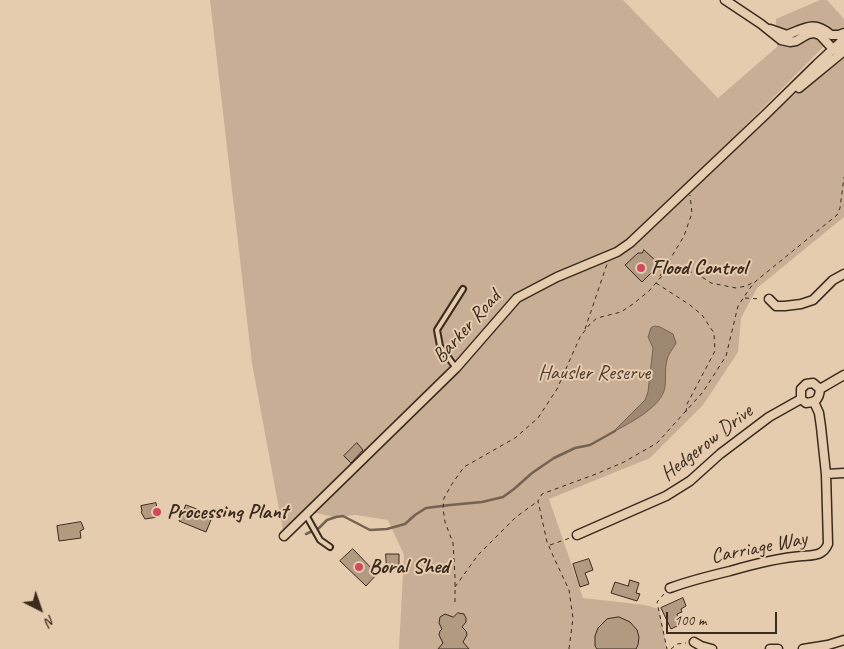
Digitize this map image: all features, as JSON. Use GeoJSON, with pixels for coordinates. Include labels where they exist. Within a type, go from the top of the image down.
{"type":"FeatureCollection","features":[{"type":"Feature","properties":{"kind":"street"},"geometry":{"type":"LineString","coordinates":[[725,0],[782,40],[796,41],[808,34],[814,33],[820,35],[833,49],[839,51],[844,49]]}},
{"type":"Feature","properties":{"kind":"street"},"geometry":{"type":"LineString","coordinates":[[766,28],[787,35],[801,28],[812,26],[831,35],[844,34]]}},
{"type":"Feature","properties":{"kind":"street","name":"Barker Road"},"geometry":{"type":"LineString","coordinates":[[284,536],[456,368],[517,298],[557,277],[617,252],[630,243],[844,39]]}},
{"type":"Feature","properties":{"kind":"street","name":"Barker Road"},"geometry":{"type":"LineString","coordinates":[[766,114],[844,49]]}},
{"type":"Feature","properties":{"kind":"street"},"geometry":{"type":"LineString","coordinates":[[769,299],[776,306],[813,300],[833,280],[844,274]]}},
{"type":"Feature","properties":{"kind":"street"},"geometry":{"type":"LineString","coordinates":[[820,389],[844,375]]}},
{"type":"Feature","properties":{"kind":"street"},"geometry":{"type":"LineString","coordinates":[[813,383],[820,389],[819,397],[814,402],[806,403],[801,398],[801,390],[806,384],[813,383]]}},
{"type":"Feature","properties":{"kind":"street","name":"Hedgerow Drive"},"geometry":{"type":"LineString","coordinates":[[577,535],[666,496],[690,481],[720,454],[768,418],[801,398]]}},
{"type":"Feature","properties":{"kind":"street","name":"Carriage Way"},"geometry":{"type":"LineString","coordinates":[[670,588],[688,581],[784,557],[819,555],[826,549],[828,544],[826,474],[819,413],[814,402]]}},
{"type":"Feature","properties":{"kind":"street"},"geometry":{"type":"LineString","coordinates":[[826,474],[844,472]]}},
{"type":"Feature","properties":{"kind":"street"},"geometry":{"type":"LineString","coordinates":[[803,649],[844,640]]}},
{"type":"Feature","properties":{"kind":"street"},"geometry":{"type":"LineString","coordinates":[[694,642],[712,649]]}},
{"type":"Feature","properties":{"kind":"street"},"geometry":{"type":"LineString","coordinates":[[770,649],[778,649]]}},
{"type":"Feature","properties":{"kind":"lane"},"geometry":{"type":"LineString","coordinates":[[456,368],[440,346],[437,330],[463,289]]}},
{"type":"Feature","properties":{"kind":"lane"},"geometry":{"type":"LineString","coordinates":[[306,515],[320,540],[330,547]]}},
{"type":"Feature","properties":{"kind":"path"},"geometry":{"type":"LineString","coordinates":[[455,588],[478,555],[516,517],[538,501],[542,494],[596,474],[642,452],[656,443],[686,412],[703,392],[726,356],[738,306],[743,298],[756,281],[837,215],[840,208],[844,177]]}},
{"type":"Feature","properties":{"kind":"path"},"geometry":{"type":"LineString","coordinates":[[656,283],[684,236],[692,213],[690,196],[687,189]]}},
{"type":"Feature","properties":{"kind":"path"},"geometry":{"type":"LineString","coordinates":[[455,602],[453,542],[445,522],[444,501],[452,484],[464,467],[515,438],[538,418],[557,389],[585,329],[610,255]]}},
{"type":"Feature","properties":{"kind":"path"},"geometry":{"type":"LineString","coordinates":[[585,329],[597,318],[621,312],[633,304],[649,291],[661,277],[670,271],[680,270],[699,275],[711,283],[736,288],[756,281]]}},
{"type":"Feature","properties":{"kind":"path"},"geometry":{"type":"LineString","coordinates":[[656,283],[702,315],[714,333],[715,351],[687,404],[686,412]]}},
{"type":"Feature","properties":{"kind":"path"},"geometry":{"type":"LineString","coordinates":[[743,298],[769,299]]}},
{"type":"Feature","properties":{"kind":"path"},"geometry":{"type":"LineString","coordinates":[[538,501],[549,545],[569,590],[573,618],[569,649]]}},
{"type":"Feature","properties":{"kind":"path"},"geometry":{"type":"LineString","coordinates":[[549,545],[577,535]]}},
{"type":"Feature","properties":{"kind":"path"},"geometry":{"type":"LineString","coordinates":[[667,649],[657,602],[670,588]]}},
{"type":"Feature","properties":{"kind":"path"},"geometry":{"type":"LineString","coordinates":[[672,649],[677,644],[694,642]]}},
{"type":"Feature","properties":{"kind":"green space","name":"Hausler Reserve"},"geometry":{"type":"Polygon","coordinates":[[[210,0],[623,0],[718,98],[777,47],[776,19],[820,0],[827,0],[844,19],[844,26],[651,221],[844,51],[844,217],[757,288],[741,318],[738,352],[703,405],[650,458],[549,499],[583,598],[645,605],[659,609],[667,649],[399,649],[404,555],[388,520],[356,515],[333,517],[309,511],[284,536],[252,363],[210,0]]]}},
{"type":"Feature","properties":{"kind":"shaded area"},"geometry":{"type":"Polygon","coordinates":[[[655,326],[673,334],[676,343],[668,358],[664,391],[661,398],[649,410],[613,432],[645,400],[648,392],[653,348],[648,337],[651,328],[655,326]]]}},
{"type":"Feature","properties":{"kind":"building","name":"Flood Control"},"geometry":{"type":"Polygon","coordinates":[[[644,250],[657,262],[654,265],[654,270],[642,282],[625,265],[644,250]]]}},
{"type":"Feature","properties":{"kind":"building"},"geometry":{"type":"Polygon","coordinates":[[[357,443],[363,450],[351,463],[344,456],[357,443]]]}},
{"type":"Feature","properties":{"kind":"building"},"geometry":{"type":"Polygon","coordinates":[[[156,503],[157,508],[159,508],[158,517],[145,519],[141,512],[141,506],[156,503]]]}},
{"type":"Feature","properties":{"kind":"building"},"geometry":{"type":"Polygon","coordinates":[[[186,505],[213,515],[206,532],[179,521],[180,514],[182,514],[186,505]]]}},
{"type":"Feature","properties":{"kind":"building"},"geometry":{"type":"Polygon","coordinates":[[[81,522],[84,529],[80,531],[81,538],[59,541],[57,526],[81,522]]]}},
{"type":"Feature","properties":{"kind":"building","name":"Boral Shed"},"geometry":{"type":"Polygon","coordinates":[[[353,549],[377,574],[366,586],[340,561],[353,549]]]}},
{"type":"Feature","properties":{"kind":"building"},"geometry":{"type":"Polygon","coordinates":[[[386,554],[399,554],[399,569],[387,569],[386,554]]]}},
{"type":"Feature","properties":{"kind":"building"},"geometry":{"type":"Polygon","coordinates":[[[589,559],[593,570],[585,573],[589,584],[580,587],[573,564],[589,559]]]}},
{"type":"Feature","properties":{"kind":"building"},"geometry":{"type":"Polygon","coordinates":[[[630,580],[639,583],[636,593],[640,594],[637,601],[611,593],[615,582],[628,586],[630,580]]]}},
{"type":"Feature","properties":{"kind":"building"},"geometry":{"type":"Polygon","coordinates":[[[683,598],[686,606],[681,609],[682,612],[677,614],[681,624],[671,629],[661,608],[683,598]]]}},
{"type":"Feature","properties":{"kind":"building"},"geometry":{"type":"Polygon","coordinates":[[[458,613],[464,614],[466,618],[466,622],[462,627],[467,635],[463,642],[469,649],[438,649],[443,643],[439,635],[442,629],[439,623],[440,617],[445,614],[453,617],[458,613]]]}},
{"type":"Feature","properties":{"kind":"building"},"geometry":{"type":"Polygon","coordinates":[[[619,617],[630,622],[637,630],[639,637],[636,649],[597,649],[595,646],[595,636],[598,628],[607,619],[619,617]]]}},
{"type":"Feature","properties":{"kind":"waterway"},"geometry":{"type":"LineString","coordinates":[[306,534],[319,528],[327,520],[336,517],[343,516],[370,530],[387,529],[405,524],[426,508],[482,502],[503,497],[554,458],[575,448],[590,445],[615,431]]}},
{"type":"Feature","properties":{"kind":"place","name":"Flood Control"},"geometry":{"type":"Point","coordinates":[641,268]}},
{"type":"Feature","properties":{"kind":"place","name":"Processing Plant"},"geometry":{"type":"Point","coordinates":[157,512]}},
{"type":"Feature","properties":{"kind":"place","name":"Boral Shed"},"geometry":{"type":"Point","coordinates":[359,567]}}]}
